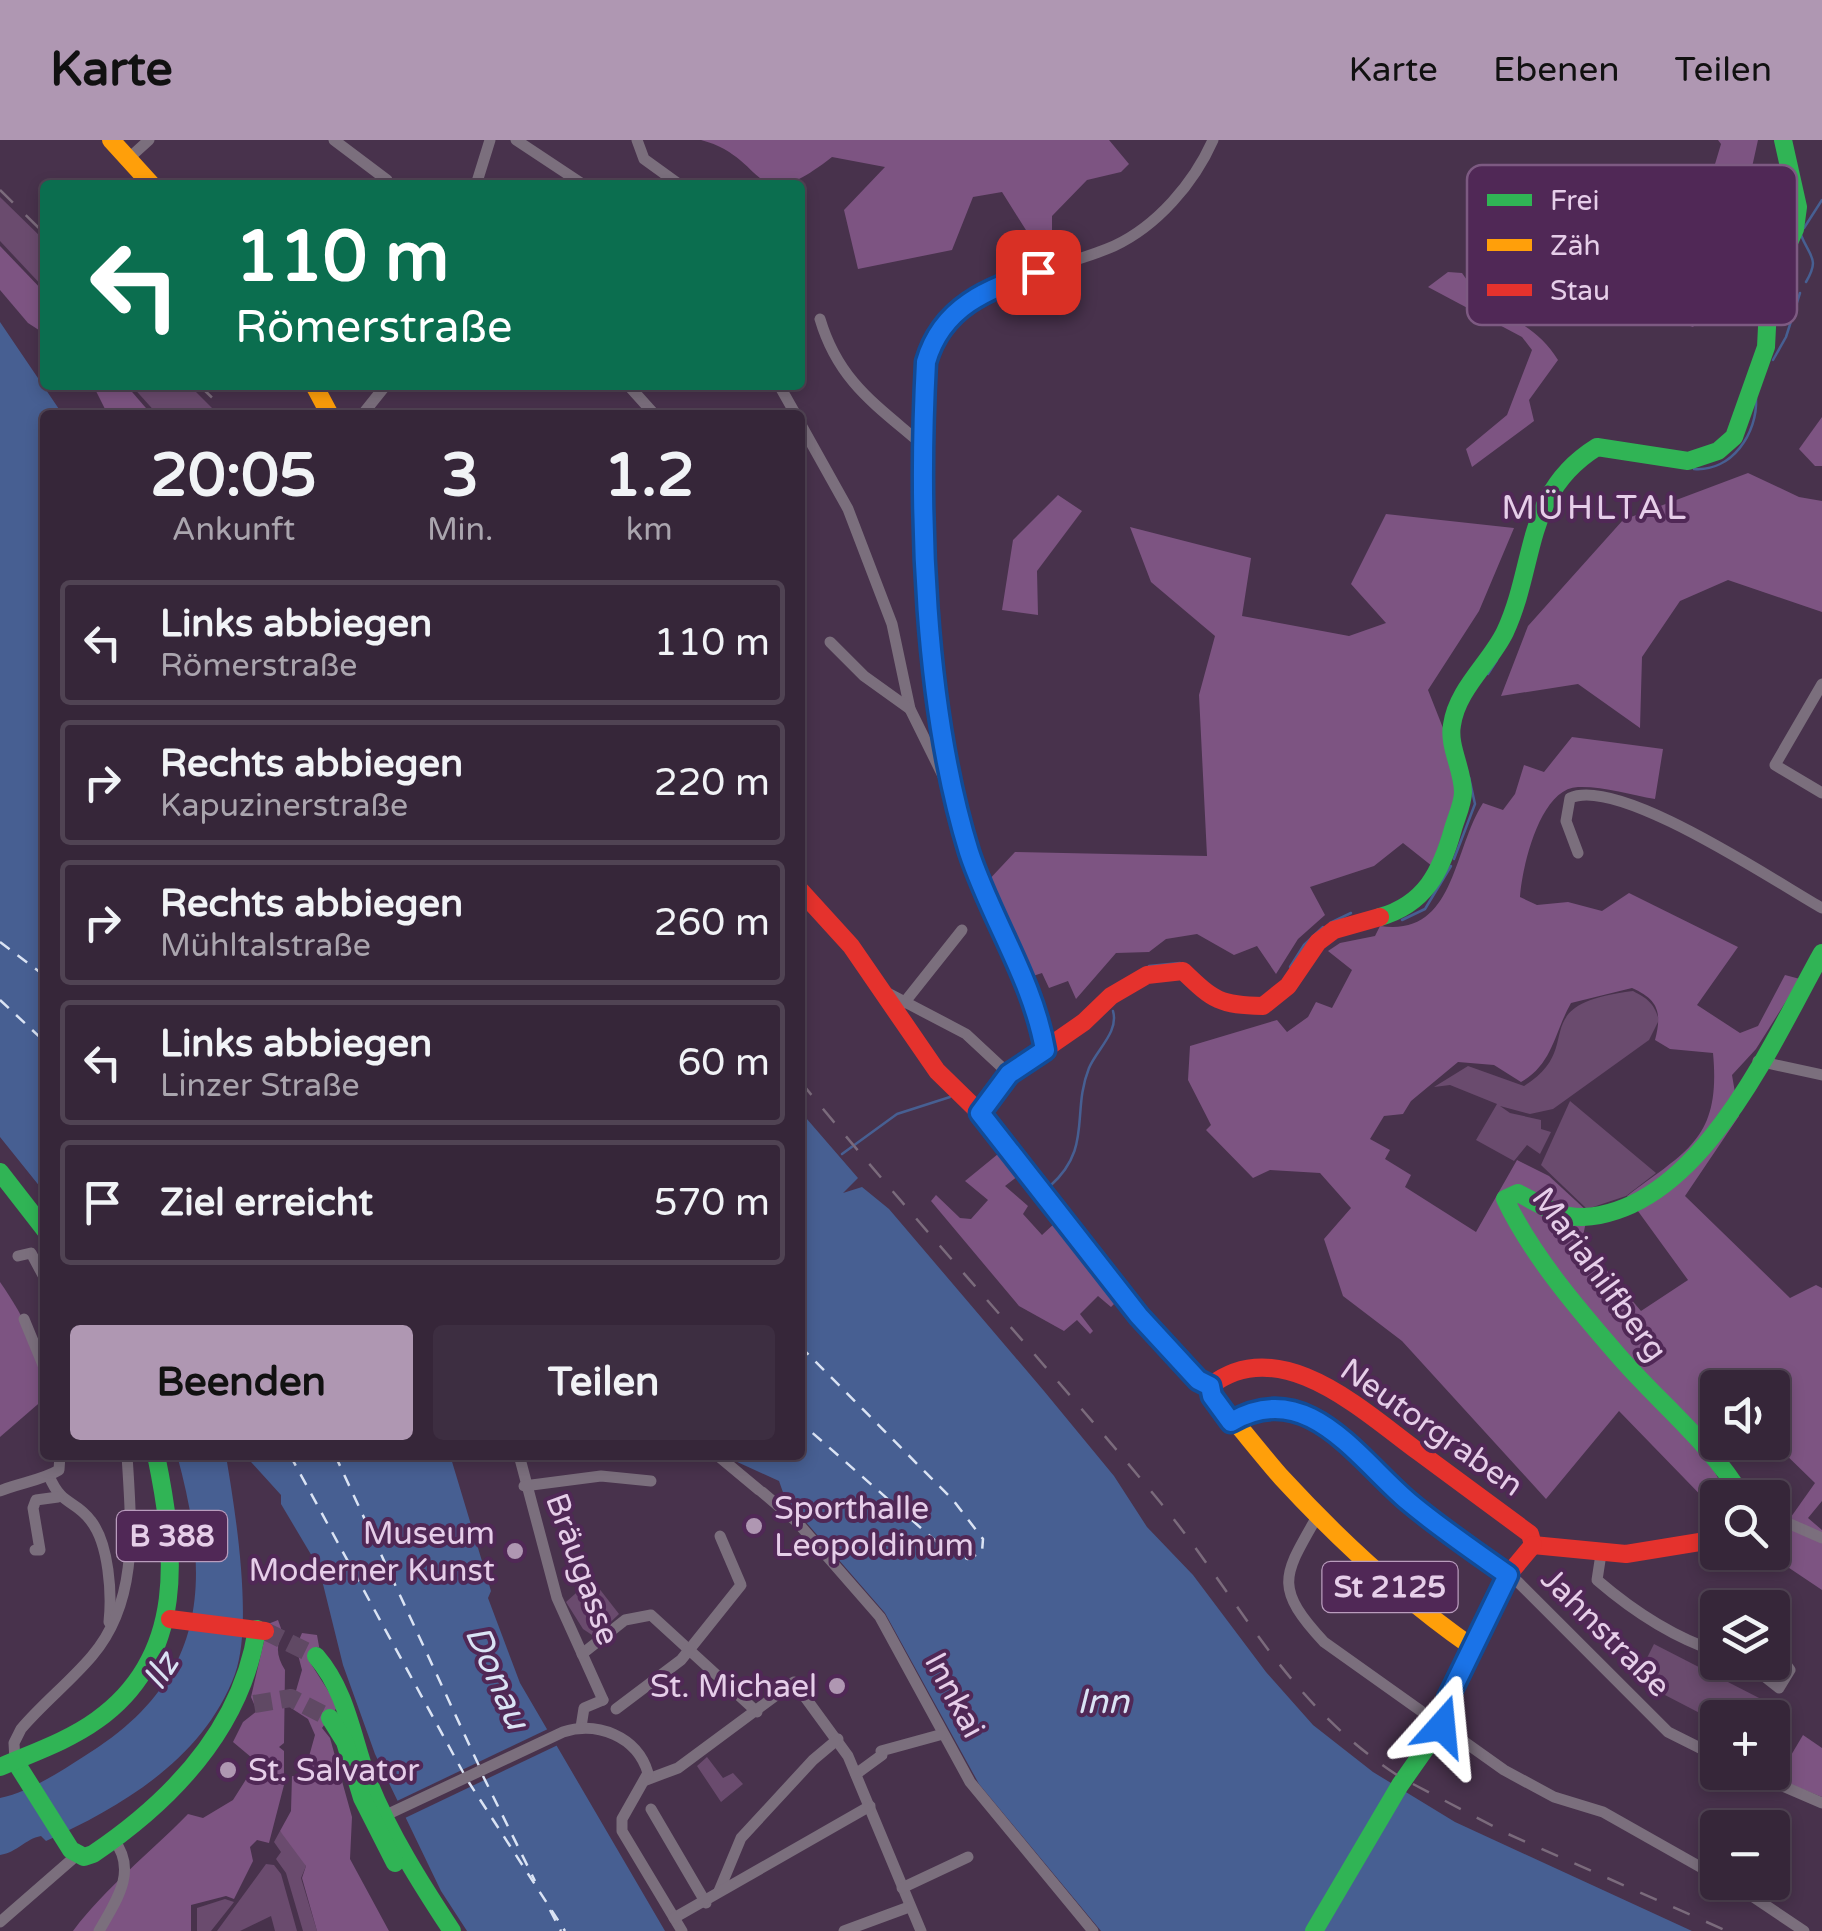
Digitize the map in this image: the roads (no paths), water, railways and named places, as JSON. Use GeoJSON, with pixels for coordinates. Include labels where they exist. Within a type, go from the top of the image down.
{"type":"FeatureCollection","features":[{"type":"Feature","properties":{"kind":"main road"},"geometry":{"type":"LineString","coordinates":[[111,140],[147,180]]}},
{"type":"Feature","properties":{"kind":"main road"},"geometry":{"type":"LineString","coordinates":[[1783,140],[1789,165]]}},
{"type":"Feature","properties":{"kind":"main road"},"geometry":{"type":"LineString","coordinates":[[980,1113],[1009,1074],[1112,996],[1162,970],[1183,971],[1212,999],[1227,1005],[1264,1006],[1288,986],[1318,942],[1334,930],[1399,911],[1415,902],[1445,859],[1463,793],[1451,726],[1462,698],[1505,632],[1536,526],[1554,484],[1576,460],[1597,448],[1688,460],[1718,451],[1734,436],[1766,347],[1767,325]]}},
{"type":"Feature","properties":{"kind":"main road","name":"St 2125"},"geometry":{"type":"LineString","coordinates":[[805,895],[838,930],[928,1059],[980,1113],[1139,1316],[1198,1380],[1218,1380],[1212,1396],[1231,1422],[1378,1578],[1472,1647],[1448,1698],[1442,1726],[1400,1786],[1314,1931]]}},
{"type":"Feature","properties":{"kind":"main road"},"geometry":{"type":"LineString","coordinates":[[1758,1061],[1822,952]]}},
{"type":"Feature","properties":{"kind":"main road","name":"Mariahilfberg"},"geometry":{"type":"LineString","coordinates":[[1732,1480],[1723,1464],[1616,1354],[1518,1224],[1505,1199],[1518,1194],[1562,1214],[1584,1217],[1635,1202],[1676,1174],[1712,1137],[1758,1061]]}},
{"type":"Feature","properties":{"kind":"main road"},"geometry":{"type":"LineString","coordinates":[[0,1172],[40,1224]]}},
{"type":"Feature","properties":{"kind":"main road","name":"Neutorgraben"},"geometry":{"type":"LineString","coordinates":[[1218,1380],[1258,1368],[1295,1372],[1368,1411],[1530,1534],[1533,1545]]}},
{"type":"Feature","properties":{"kind":"main road","name":"B 388"},"geometry":{"type":"LineString","coordinates":[[157,1460],[173,1546],[170,1619]]}},
{"type":"Feature","properties":{"kind":"main road"},"geometry":{"type":"LineString","coordinates":[[1472,1647],[1508,1575],[1533,1545],[1601,1554],[1700,1544]]}},
{"type":"Feature","properties":{"kind":"main road"},"geometry":{"type":"LineString","coordinates":[[228,1722],[251,1673],[258,1630],[170,1619],[150,1666],[123,1700],[98,1719],[7,1764],[26,1780],[77,1855],[90,1856],[114,1840],[184,1773],[228,1722],[254,1704]]}},
{"type":"Feature","properties":{"kind":"main road"},"geometry":{"type":"LineString","coordinates":[[316,1656],[338,1683],[367,1778],[439,1931]]}},
{"type":"Feature","properties":{"kind":"main road"},"geometry":{"type":"LineString","coordinates":[[330,1718],[386,1816],[405,1858],[452,1931]]}},
{"type":"Feature","properties":{"kind":"street"},"geometry":{"type":"LineString","coordinates":[[128,159],[149,140]]}},
{"type":"Feature","properties":{"kind":"street"},"geometry":{"type":"LineString","coordinates":[[334,140],[386,180]]}},
{"type":"Feature","properties":{"kind":"street"},"geometry":{"type":"LineString","coordinates":[[478,180],[490,140]]}},
{"type":"Feature","properties":{"kind":"street"},"geometry":{"type":"LineString","coordinates":[[516,140],[576,180]]}},
{"type":"Feature","properties":{"kind":"street"},"geometry":{"type":"LineString","coordinates":[[637,140],[644,159],[673,180]]}},
{"type":"Feature","properties":{"kind":"street"},"geometry":{"type":"LineString","coordinates":[[1045,1050],[1040,1018],[990,912],[957,805],[930,639],[926,362],[930,347],[955,312],[983,291],[1114,246],[1138,232],[1190,182],[1212,140]]}},
{"type":"Feature","properties":{"kind":"street"},"geometry":{"type":"LineString","coordinates":[[820,319],[829,350],[850,383],[926,448]]}},
{"type":"Feature","properties":{"kind":"street"},"geometry":{"type":"LineString","coordinates":[[366,410],[382,390]]}},
{"type":"Feature","properties":{"kind":"street"},"geometry":{"type":"LineString","coordinates":[[632,390],[650,410]]}},
{"type":"Feature","properties":{"kind":"street"},"geometry":{"type":"LineString","coordinates":[[805,431],[848,510],[892,624],[910,709],[957,805]]}},
{"type":"Feature","properties":{"kind":"street"},"geometry":{"type":"LineString","coordinates":[[830,642],[864,676],[910,709]]}},
{"type":"Feature","properties":{"kind":"street"},"geometry":{"type":"LineString","coordinates":[[1822,684],[1775,764],[1822,793]]}},
{"type":"Feature","properties":{"kind":"street"},"geometry":{"type":"LineString","coordinates":[[1578,853],[1566,821],[1570,798],[1579,794],[1608,796],[1659,816],[1822,908]]}},
{"type":"Feature","properties":{"kind":"street"},"geometry":{"type":"LineString","coordinates":[[904,1003],[962,930]]}},
{"type":"Feature","properties":{"kind":"street"},"geometry":{"type":"LineString","coordinates":[[882,989],[966,1034],[1009,1074]]}},
{"type":"Feature","properties":{"kind":"street"},"geometry":{"type":"LineString","coordinates":[[1758,1061],[1822,1075]]}},
{"type":"Feature","properties":{"kind":"street"},"geometry":{"type":"LineString","coordinates":[[18,1256],[30,1253],[40,1270]]}},
{"type":"Feature","properties":{"kind":"street"},"geometry":{"type":"LineString","coordinates":[[24,1318],[40,1358]]}},
{"type":"Feature","properties":{"kind":"street","name":"Jahnstraße"},"geometry":{"type":"LineString","coordinates":[[1231,1422],[1256,1408],[1272,1406],[1336,1431],[1408,1501],[1508,1575],[1668,1732],[1700,1748]]}},
{"type":"Feature","properties":{"kind":"street"},"geometry":{"type":"LineString","coordinates":[[0,1491],[31,1477],[50,1476],[59,1470],[60,1460]]}},
{"type":"Feature","properties":{"kind":"street"},"geometry":{"type":"LineString","coordinates":[[7,1764],[21,1728],[88,1660],[122,1601],[130,1557],[128,1460]]}},
{"type":"Feature","properties":{"kind":"street","name":"Bräugasse"},"geometry":{"type":"LineString","coordinates":[[520,1460],[557,1598],[603,1700]]}},
{"type":"Feature","properties":{"kind":"street","name":"Innkai"},"geometry":{"type":"LineString","coordinates":[[723,1460],[796,1522],[880,1616],[970,1782],[1093,1931]]}},
{"type":"Feature","properties":{"kind":"street"},"geometry":{"type":"LineString","coordinates":[[50,1476],[58,1497],[91,1520],[98,1533],[110,1598],[108,1631]]}},
{"type":"Feature","properties":{"kind":"street"},"geometry":{"type":"LineString","coordinates":[[524,1486],[601,1476],[651,1481]]}},
{"type":"Feature","properties":{"kind":"street"},"geometry":{"type":"LineString","coordinates":[[35,1550],[40,1550],[33,1508],[36,1500],[58,1497]]}},
{"type":"Feature","properties":{"kind":"street"},"geometry":{"type":"LineString","coordinates":[[1318,1515],[1288,1569],[1287,1585],[1295,1605],[1324,1642],[1489,1760],[1554,1797],[1603,1812],[1700,1866]]}},
{"type":"Feature","properties":{"kind":"street"},"geometry":{"type":"LineString","coordinates":[[1790,1524],[1822,1538]]}},
{"type":"Feature","properties":{"kind":"street"},"geometry":{"type":"LineString","coordinates":[[616,1709],[637,1696],[691,1648],[740,1586],[720,1536]]}},
{"type":"Feature","properties":{"kind":"street"},"geometry":{"type":"LineString","coordinates":[[1601,1554],[1597,1580],[1627,1606],[1700,1644]]}},
{"type":"Feature","properties":{"kind":"street"},"geometry":{"type":"LineString","coordinates":[[582,1654],[624,1620],[647,1614],[691,1648],[757,1712]]}},
{"type":"Feature","properties":{"kind":"street"},"geometry":{"type":"LineString","coordinates":[[646,1780],[678,1768],[794,1682],[838,1739],[856,1774],[921,1931]]}},
{"type":"Feature","properties":{"kind":"street"},"geometry":{"type":"LineString","coordinates":[[580,1727],[584,1708],[603,1700],[616,1709]]}},
{"type":"Feature","properties":{"kind":"street"},"geometry":{"type":"LineString","coordinates":[[614,1733],[616,1709]]}},
{"type":"Feature","properties":{"kind":"street"},"geometry":{"type":"LineString","coordinates":[[386,1816],[567,1731],[580,1727],[614,1733],[647,1767],[646,1780],[622,1819],[622,1831],[682,1931]]}},
{"type":"Feature","properties":{"kind":"street"},"geometry":{"type":"LineString","coordinates":[[856,1774],[882,1755],[881,1751],[943,1734]]}},
{"type":"Feature","properties":{"kind":"street"},"geometry":{"type":"LineString","coordinates":[[719,1891],[741,1838],[813,1760],[838,1739]]}},
{"type":"Feature","properties":{"kind":"street"},"geometry":{"type":"LineString","coordinates":[[1790,1789],[1822,1802]]}},
{"type":"Feature","properties":{"kind":"street"},"geometry":{"type":"LineString","coordinates":[[674,1918],[870,1806]]}},
{"type":"Feature","properties":{"kind":"street"},"geometry":{"type":"LineString","coordinates":[[652,1809],[705,1902]]}},
{"type":"Feature","properties":{"kind":"street"},"geometry":{"type":"LineString","coordinates":[[98,1931],[126,1874],[127,1860],[114,1840]]}},
{"type":"Feature","properties":{"kind":"street"},"geometry":{"type":"LineString","coordinates":[[0,1922],[77,1855]]}},
{"type":"Feature","properties":{"kind":"street"},"geometry":{"type":"LineString","coordinates":[[902,1888],[968,1857]]}},
{"type":"Feature","properties":{"kind":"street"},"geometry":{"type":"LineString","coordinates":[[1758,1900],[1804,1931]]}},
{"type":"Feature","properties":{"kind":"street"},"geometry":{"type":"LineString","coordinates":[[844,1931],[909,1908]]}},
{"type":"Feature","properties":{"kind":"water"},"geometry":{"type":"Polygon","coordinates":[[[0,322],[40,381],[40,390],[46,390],[60,410],[40,410],[40,1187],[0,1137],[0,322]]]}},
{"type":"Feature","properties":{"kind":"water","name":"Inn"},"geometry":{"type":"Polygon","coordinates":[[[805,1117],[858,1178],[843,1193],[862,1187],[889,1209],[1114,1476],[1147,1527],[1193,1575],[1266,1672],[1313,1725],[1373,1772],[1455,1822],[1692,1931],[1101,1931],[979,1784],[885,1613],[785,1498],[779,1481],[733,1460],[805,1460],[805,1117]]]}},
{"type":"Feature","properties":{"kind":"water","name":"Donau"},"geometry":{"type":"Polygon","coordinates":[[[178,1460],[452,1460],[491,1591],[488,1598],[520,1683],[665,1931],[467,1931],[441,1891],[375,1754],[343,1665],[319,1568],[281,1504],[281,1495],[251,1462],[227,1462],[241,1570],[243,1627],[235,1674],[221,1704],[182,1755],[131,1795],[46,1841],[41,1836],[0,1855],[0,1798],[53,1775],[124,1728],[155,1697],[176,1663],[190,1627],[196,1588],[188,1503],[178,1460]]]}},
{"type":"Feature","properties":{"kind":"waterway"},"geometry":{"type":"LineString","coordinates":[[1804,228],[1822,200]]}},
{"type":"Feature","properties":{"kind":"waterway"},"geometry":{"type":"LineString","coordinates":[[1801,235],[1813,263],[1806,282]]}},
{"type":"Feature","properties":{"kind":"waterway"},"geometry":{"type":"LineString","coordinates":[[1797,302],[1800,293]]}},
{"type":"Feature","properties":{"kind":"waterway"},"geometry":{"type":"LineString","coordinates":[[1773,360],[1790,325]]}},
{"type":"Feature","properties":{"kind":"waterway"},"geometry":{"type":"LineString","coordinates":[[1694,469],[1720,464],[1740,448],[1752,425],[1756,398]]}},
{"type":"Feature","properties":{"kind":"waterway"},"geometry":{"type":"LineString","coordinates":[[1488,674],[1497,660]]}},
{"type":"Feature","properties":{"kind":"waterway"},"geometry":{"type":"LineString","coordinates":[[1454,859],[1475,804],[1469,777]]}},
{"type":"Feature","properties":{"kind":"waterway"},"geometry":{"type":"LineString","coordinates":[[1402,920],[1425,909],[1451,866]]}},
{"type":"Feature","properties":{"kind":"waterway"},"geometry":{"type":"LineString","coordinates":[[1330,923],[1351,913]]}},
{"type":"Feature","properties":{"kind":"waterway"},"geometry":{"type":"LineString","coordinates":[[1290,967],[1304,945],[1323,927]]}},
{"type":"Feature","properties":{"kind":"waterway"},"geometry":{"type":"LineString","coordinates":[[1149,966],[1180,963]]}},
{"type":"Feature","properties":{"kind":"waterway"},"geometry":{"type":"LineString","coordinates":[[1050,1186],[1072,1158],[1084,1084],[1113,1026],[1113,1011]]}},
{"type":"Feature","properties":{"kind":"waterway"},"geometry":{"type":"LineString","coordinates":[[842,1154],[897,1114],[950,1097]]}},
{"type":"Feature","properties":{"kind":"tunnel"},"geometry":{"type":"LineString","coordinates":[[265,1631],[316,1656]]}},
{"type":"Feature","properties":{"kind":"tunnel"},"geometry":{"type":"LineString","coordinates":[[254,1704],[291,1698],[330,1718]]}},
{"type":"Feature","properties":{"kind":"railway"},"geometry":{"type":"LineString","coordinates":[[0,190],[40,229]]}},
{"type":"Feature","properties":{"kind":"railway"},"geometry":{"type":"LineString","coordinates":[[204,390],[225,410]]}},
{"type":"Feature","properties":{"kind":"railway"},"geometry":{"type":"LineString","coordinates":[[805,1087],[1160,1502],[1294,1682],[1358,1746],[1397,1775]]}},
{"type":"Feature","properties":{"kind":"railway"},"geometry":{"type":"LineString","coordinates":[[1413,1784],[1508,1834],[1727,1931]]}},
{"type":"Feature","properties":{"kind":"place","name":"Sporthalle Leopoldinum"},"geometry":{"type":"Point","coordinates":[754,1526]}},
{"type":"Feature","properties":{"kind":"place","name":"Museum Moderner Kunst"},"geometry":{"type":"Point","coordinates":[515,1551]}},
{"type":"Feature","properties":{"kind":"place","name":"St. Michael"},"geometry":{"type":"Point","coordinates":[837,1686]}},
{"type":"Feature","properties":{"kind":"place","name":"St. Salvator"},"geometry":{"type":"Point","coordinates":[228,1770]}},
{"type":"Feature","properties":{"kind":"district","name":"MÜHLTAL"},"geometry":{"type":"Point","coordinates":[1595,507]}},
{"type":"Feature","properties":{"kind":"water label","name":"Ilz"},"geometry":{"type":"Point","coordinates":[160,1671]}}]}
